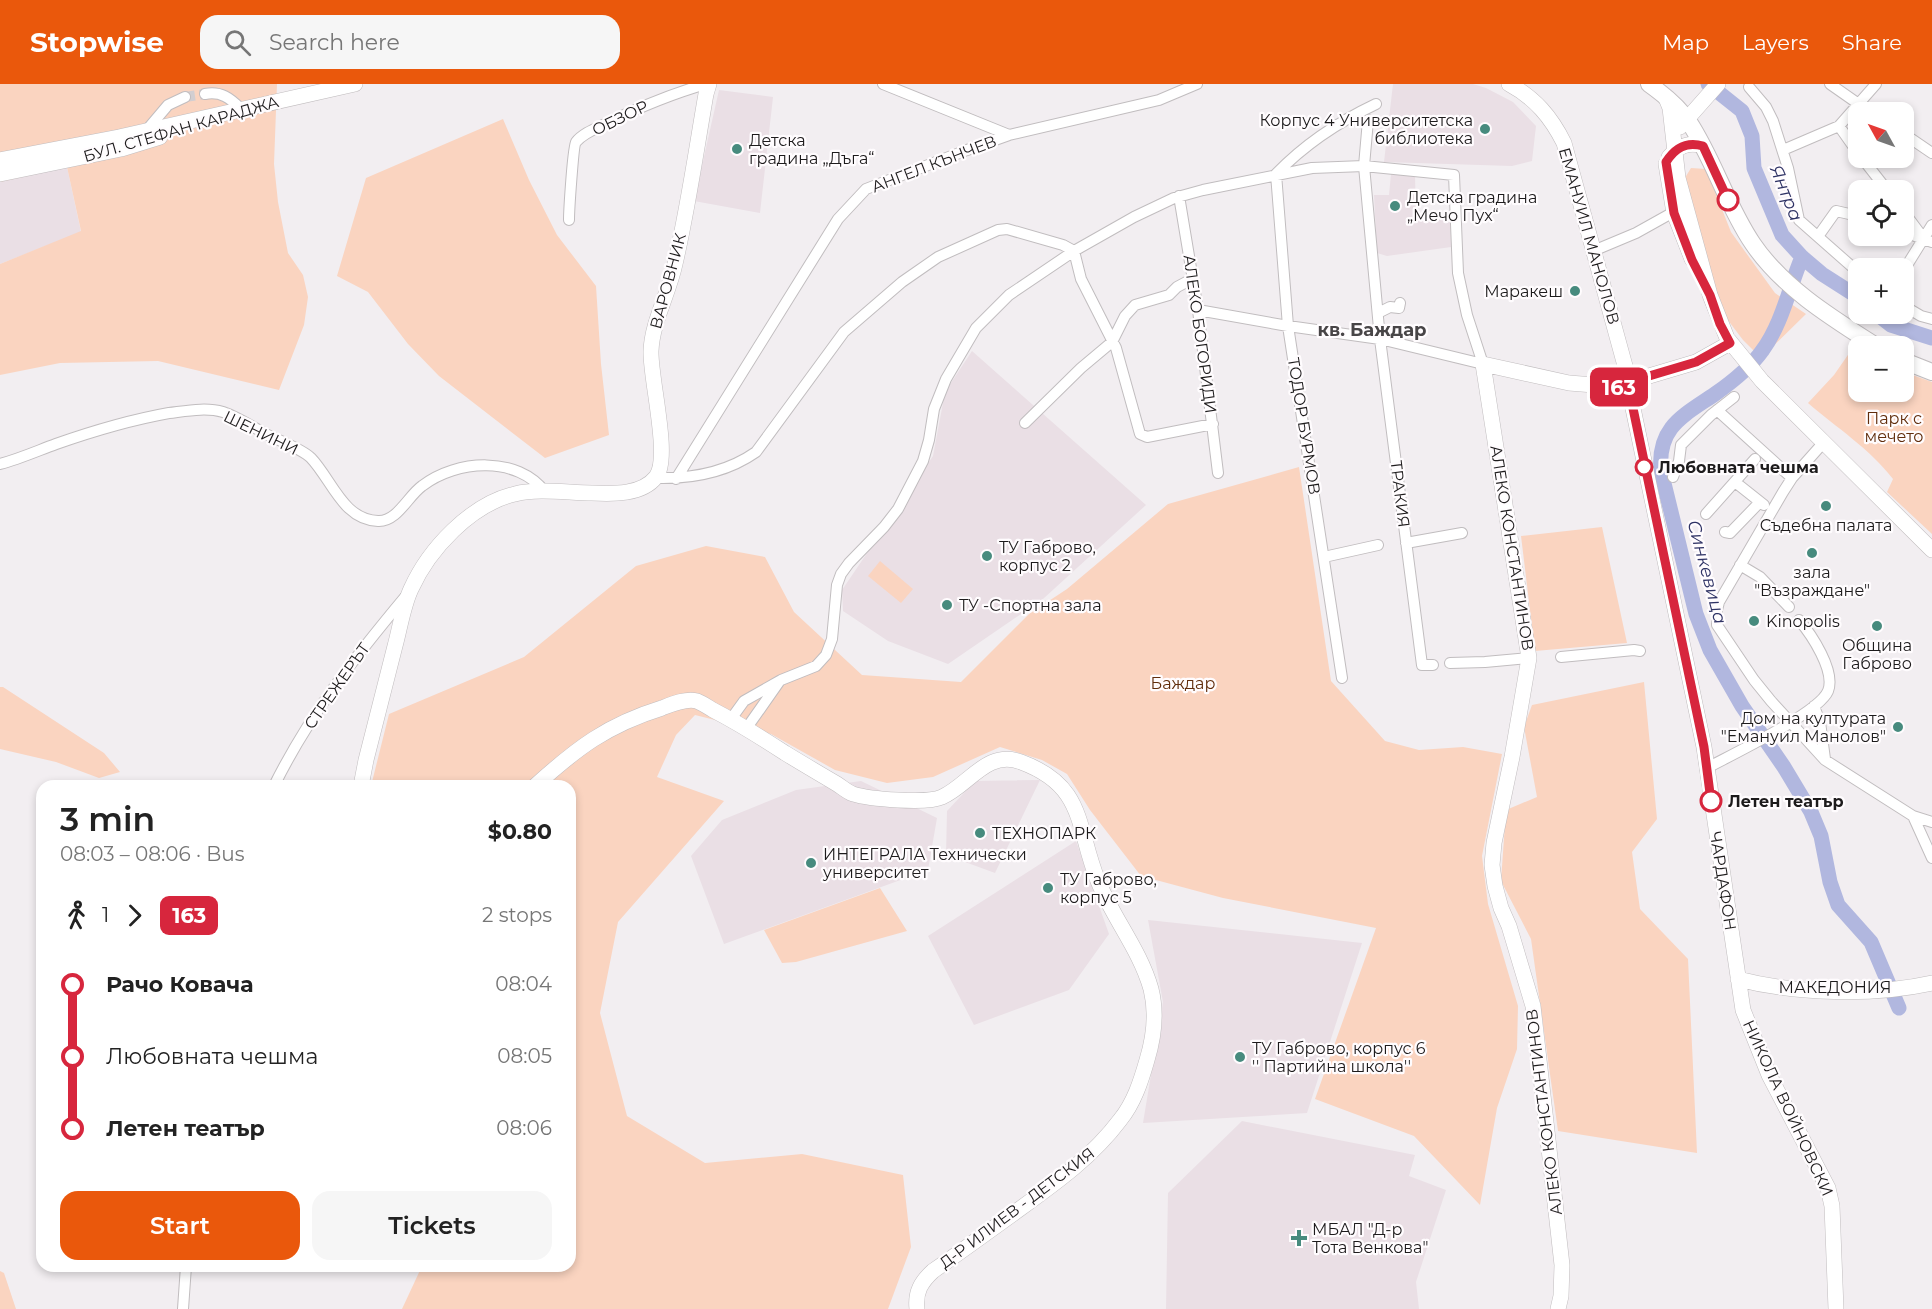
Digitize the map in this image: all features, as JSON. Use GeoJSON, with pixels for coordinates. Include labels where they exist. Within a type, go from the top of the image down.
{"type":"FeatureCollection","features":[{"type":"Feature","properties":{"kind":"main road"},"geometry":{"type":"LineString","coordinates":[[1656,90],[1687,120],[1704,148],[1742,225],[1754,245],[1778,274],[1803,296],[1861,336]]}},
{"type":"Feature","properties":{"kind":"main road"},"geometry":{"type":"LineString","coordinates":[[1914,365],[1932,372]]}},
{"type":"Feature","properties":{"kind":"street"},"geometry":{"type":"LineString","coordinates":[[304,94],[355,84]]}},
{"type":"Feature","properties":{"kind":"street","name":"ОБЗОР"},"geometry":{"type":"LineString","coordinates":[[569,220],[573,151],[577,141],[598,127],[643,105],[708,84]]}},
{"type":"Feature","properties":{"kind":"street","name":"ВАРОВНИК"},"geometry":{"type":"LineString","coordinates":[[656,478],[661,463],[660,433],[651,350],[658,317],[675,266],[708,84]]}},
{"type":"Feature","properties":{"kind":"street"},"geometry":{"type":"LineString","coordinates":[[883,84],[1009,135]]}},
{"type":"Feature","properties":{"kind":"street","name":"АНГЕЛ КЪНЧЕВ"},"geometry":{"type":"LineString","coordinates":[[676,479],[784,301],[845,209],[867,189],[1009,135],[1144,104],[1171,96],[1197,84]]}},
{"type":"Feature","properties":{"kind":"street","name":"ЕМАНУИЛ МАНОЛОВ"},"geometry":{"type":"LineString","coordinates":[[1509,84],[1534,101],[1550,119],[1564,143],[1593,251],[1633,376]]}},
{"type":"Feature","properties":{"kind":"street"},"geometry":{"type":"LineString","coordinates":[[1669,147],[1687,120],[1718,84]]}},
{"type":"Feature","properties":{"kind":"street"},"geometry":{"type":"LineString","coordinates":[[1830,84],[1854,102]]}},
{"type":"Feature","properties":{"kind":"street"},"geometry":{"type":"LineString","coordinates":[[1861,102],[1876,84]]}},
{"type":"Feature","properties":{"kind":"street"},"geometry":{"type":"LineString","coordinates":[[1749,87],[1770,113],[1784,150],[1799,220],[1848,263]]}},
{"type":"Feature","properties":{"kind":"street"},"geometry":{"type":"LineString","coordinates":[[1656,90],[1670,108],[1669,147],[1679,208],[1692,260],[1710,295],[1720,324],[1733,346],[1756,375],[1932,550]]}},
{"type":"Feature","properties":{"kind":"street"},"geometry":{"type":"LineString","coordinates":[[205,94],[227,96],[241,109]]}},
{"type":"Feature","properties":{"kind":"street","name":"БУЛ. СТЕФАН КАРАДЖА"},"geometry":{"type":"LineString","coordinates":[[0,160],[146,131],[304,94]]}},
{"type":"Feature","properties":{"kind":"street","name":"БУЛ. СТЕФАН КАРАДЖА"},"geometry":{"type":"LineString","coordinates":[[0,174],[121,149],[304,94]]}},
{"type":"Feature","properties":{"kind":"street"},"geometry":{"type":"LineString","coordinates":[[146,131],[168,105],[185,97]]}},
{"type":"Feature","properties":{"kind":"street"},"geometry":{"type":"LineString","coordinates":[[1276,174],[1322,134],[1348,117],[1376,104]]}},
{"type":"Feature","properties":{"kind":"street"},"geometry":{"type":"LineString","coordinates":[[1784,150],[1839,126],[1848,116]]}},
{"type":"Feature","properties":{"kind":"street","name":"ТРАКИЯ"},"geometry":{"type":"LineString","coordinates":[[1368,120],[1364,166],[1380,339],[1422,664],[1433,665]]}},
{"type":"Feature","properties":{"kind":"street"},"geometry":{"type":"LineString","coordinates":[[1839,126],[1848,139]]}},
{"type":"Feature","properties":{"kind":"street"},"geometry":{"type":"LineString","coordinates":[[1914,141],[1932,153]]}},
{"type":"Feature","properties":{"kind":"street"},"geometry":{"type":"LineString","coordinates":[[1669,147],[1687,144],[1704,148]]}},
{"type":"Feature","properties":{"kind":"street"},"geometry":{"type":"LineString","coordinates":[[731,719],[744,701],[781,680],[816,666],[826,655],[831,639],[837,585],[841,574],[884,527],[902,501],[925,453],[940,391],[976,328],[1009,294],[1074,251],[1134,217],[1179,196],[1312,168],[1364,166]]}},
{"type":"Feature","properties":{"kind":"street","name":"АЛЕКО КОНСТАНТИНОВ"},"geometry":{"type":"LineString","coordinates":[[1364,166],[1454,175],[1460,283],[1467,315],[1483,364],[1529,658],[1494,843],[1492,866],[1501,908],[1509,926],[1533,1006],[1562,1265],[1561,1296],[1558,1309]]}},
{"type":"Feature","properties":{"kind":"street"},"geometry":{"type":"LineString","coordinates":[[1870,168],[1879,180]]}},
{"type":"Feature","properties":{"kind":"street","name":"ТОДОР БУРМОВ"},"geometry":{"type":"LineString","coordinates":[[1276,174],[1288,326],[1342,678]]}},
{"type":"Feature","properties":{"kind":"street","name":"АЛЕКО БОГОРИДИ"},"geometry":{"type":"LineString","coordinates":[[1179,196],[1198,310],[1218,473]]}},
{"type":"Feature","properties":{"kind":"street"},"geometry":{"type":"LineString","coordinates":[[1593,251],[1679,208]]}},
{"type":"Feature","properties":{"kind":"street"},"geometry":{"type":"LineString","coordinates":[[1819,235],[1833,214],[1839,210],[1848,213]]}},
{"type":"Feature","properties":{"kind":"street"},"geometry":{"type":"LineString","coordinates":[[1914,224],[1928,240]]}},
{"type":"Feature","properties":{"kind":"street"},"geometry":{"type":"LineString","coordinates":[[1914,258],[1928,240],[1932,225]]}},
{"type":"Feature","properties":{"kind":"street"},"geometry":{"type":"LineString","coordinates":[[362,780],[409,592],[418,574],[436,550],[464,522],[477,512],[513,494],[545,492],[607,494],[628,491],[644,487],[656,478],[696,477],[745,460],[756,452],[844,332],[902,282],[938,257],[998,230],[1007,229],[1064,245],[1074,251],[1081,279],[1116,348],[1140,434],[1147,436],[1213,424]]}},
{"type":"Feature","properties":{"kind":"street"},"geometry":{"type":"LineString","coordinates":[[1024,423],[1081,368],[1112,342],[1125,316],[1136,305],[1169,295],[1177,287],[1192,279]]}},
{"type":"Feature","properties":{"kind":"street"},"geometry":{"type":"LineString","coordinates":[[1378,313],[1390,308],[1399,308],[1400,303]]}},
{"type":"Feature","properties":{"kind":"street"},"geometry":{"type":"LineString","coordinates":[[1198,310],[1380,339],[1569,383],[1624,391],[1638,389],[1633,376],[1696,362],[1733,346]]}},
{"type":"Feature","properties":{"kind":"street"},"geometry":{"type":"LineString","coordinates":[[1914,312],[1932,319]]}},
{"type":"Feature","properties":{"kind":"street","name":"ЧАРДАФОН"},"geometry":{"type":"LineString","coordinates":[[1624,391],[1707,768],[1738,979]]}},
{"type":"Feature","properties":{"kind":"street"},"geometry":{"type":"LineString","coordinates":[[1673,477],[1679,461],[1681,445],[1689,435],[1734,397]]}},
{"type":"Feature","properties":{"kind":"street","name":"ШЕНИНИ"},"geometry":{"type":"LineString","coordinates":[[0,464],[118,424],[144,417],[192,410],[223,412],[310,457],[346,506],[356,515],[368,520],[380,522],[391,518],[412,495],[428,482],[453,471],[475,465],[492,465],[520,473],[537,482],[545,492]]}},
{"type":"Feature","properties":{"kind":"street"},"geometry":{"type":"LineString","coordinates":[[1717,410],[1792,478]]}},
{"type":"Feature","properties":{"kind":"street"},"geometry":{"type":"LineString","coordinates":[[1824,442],[1792,478],[1772,510],[1719,602],[1717,625],[1786,725],[1825,760],[1913,816],[1932,822]]}},
{"type":"Feature","properties":{"kind":"street"},"geometry":{"type":"LineString","coordinates":[[1706,514],[1755,459]]}},
{"type":"Feature","properties":{"kind":"street"},"geometry":{"type":"LineString","coordinates":[[1736,482],[1772,510]]}},
{"type":"Feature","properties":{"kind":"street"},"geometry":{"type":"LineString","coordinates":[[1725,532],[1730,533],[1760,502]]}},
{"type":"Feature","properties":{"kind":"street"},"geometry":{"type":"LineString","coordinates":[[1406,543],[1462,533]]}},
{"type":"Feature","properties":{"kind":"street"},"geometry":{"type":"LineString","coordinates":[[1324,557],[1378,545]]}},
{"type":"Feature","properties":{"kind":"street"},"geometry":{"type":"LineString","coordinates":[[1740,565],[1767,583],[1789,607]]}},
{"type":"Feature","properties":{"kind":"street","name":"СТРЕЖЕРЪТ"},"geometry":{"type":"LineString","coordinates":[[277,780],[322,702],[355,657],[409,592]]}},
{"type":"Feature","properties":{"kind":"street"},"geometry":{"type":"LineString","coordinates":[[1707,768],[1786,725],[1815,706],[1829,689],[1826,665],[1820,651],[1799,620]]}},
{"type":"Feature","properties":{"kind":"street"},"geometry":{"type":"LineString","coordinates":[[1561,657],[1640,651]]}},
{"type":"Feature","properties":{"kind":"street"},"geometry":{"type":"LineString","coordinates":[[1450,663],[1529,658]]}},
{"type":"Feature","properties":{"kind":"street"},"geometry":{"type":"LineString","coordinates":[[746,729],[781,680]]}},
{"type":"Feature","properties":{"kind":"street","name":"Д-Р ИЛИЕВ - ДЕТСКИЯ"},"geometry":{"type":"LineString","coordinates":[[541,780],[557,765],[611,727],[682,702],[698,701],[852,794],[878,798],[938,799],[986,765],[999,760],[1019,761],[1041,772],[1059,784],[1072,800],[1079,816],[1088,856],[1106,902],[1125,931],[1151,990],[1154,1022],[1152,1041],[1139,1086],[1122,1118],[1081,1163],[933,1271],[917,1292],[917,1309]]}},
{"type":"Feature","properties":{"kind":"street"},"geometry":{"type":"LineString","coordinates":[[1815,706],[1820,722],[1825,760]]}},
{"type":"Feature","properties":{"kind":"street"},"geometry":{"type":"LineString","coordinates":[[1913,816],[1932,858]]}},
{"type":"Feature","properties":{"kind":"street","name":"МАКЕДОНИЯ"},"geometry":{"type":"LineString","coordinates":[[1738,979],[1788,989],[1871,990],[1909,987],[1932,982]]}},
{"type":"Feature","properties":{"kind":"street","name":"НИКОЛА ВОЙНОВСКИ"},"geometry":{"type":"LineString","coordinates":[[1738,979],[1743,1010],[1769,1075],[1828,1188],[1832,1206],[1832,1306]]}},
{"type":"Feature","properties":{"kind":"street"},"geometry":{"type":"LineString","coordinates":[[183,1309],[186,1272]]}},
{"type":"Feature","properties":{"kind":"shaded area"},"geometry":{"type":"Polygon","coordinates":[[[1393,84],[1473,84],[1513,102],[1536,126],[1532,161],[1512,166],[1384,162],[1393,84]]]}},
{"type":"Feature","properties":{"kind":"shaded area","name":"Детска градина „Дъга“"},"geometry":{"type":"Polygon","coordinates":[[[719,90],[773,97],[760,213],[694,201],[719,90]]]}},
{"type":"Feature","properties":{"kind":"shaded area"},"geometry":{"type":"Polygon","coordinates":[[[67,167],[81,232],[0,264],[0,182],[67,167]]]}},
{"type":"Feature","properties":{"kind":"shaded area","name":"Детска градина „Мечо Пух“"},"geometry":{"type":"Polygon","coordinates":[[[1391,174],[1415,175],[1416,217],[1450,217],[1451,247],[1387,256],[1377,253],[1374,195],[1389,195],[1391,174]]]}},
{"type":"Feature","properties":{"kind":"shaded area"},"geometry":{"type":"Polygon","coordinates":[[[972,351],[1146,505],[1043,599],[948,664],[888,641],[843,611],[842,590],[933,456],[945,392],[972,351]]]}},
{"type":"Feature","properties":{"kind":"shaded area","name":"ТЕХНОПАРК"},"geometry":{"type":"Polygon","coordinates":[[[1040,780],[995,873],[946,855],[947,811],[975,781],[1040,780]]]}},
{"type":"Feature","properties":{"kind":"shaded area","name":"ИНТЕГРАЛА Технически университет"},"geometry":{"type":"Polygon","coordinates":[[[861,781],[937,818],[928,870],[724,944],[691,856],[722,820],[796,790],[861,781]]]}},
{"type":"Feature","properties":{"kind":"shaded area","name":"ТУ Габрово, корпус 5"},"geometry":{"type":"Polygon","coordinates":[[[1076,841],[1109,934],[1069,990],[974,1025],[928,936],[1076,841]]]}},
{"type":"Feature","properties":{"kind":"shaded area","name":"ТУ Габрово, корпус 6 '' Партийна школа''"},"geometry":{"type":"Polygon","coordinates":[[[1148,920],[1362,943],[1307,1113],[1143,1123],[1163,1002],[1148,920]]]}},
{"type":"Feature","properties":{"kind":"shaded area","name":"МБАЛ \"Д-р Тота Венкова\""},"geometry":{"type":"Polygon","coordinates":[[[1242,1121],[1415,1155],[1409,1176],[1446,1190],[1416,1282],[1419,1309],[1166,1309],[1168,1193],[1242,1121]]]}},
{"type":"Feature","properties":{"kind":"green space"},"geometry":{"type":"Polygon","coordinates":[[[0,84],[277,84],[274,164],[278,202],[288,253],[303,275],[308,297],[304,325],[279,390],[158,361],[60,363],[0,375],[0,264],[81,231],[67,167],[0,182],[0,84]]]}},
{"type":"Feature","properties":{"kind":"green space"},"geometry":{"type":"Polygon","coordinates":[[[503,119],[529,180],[557,235],[596,286],[609,435],[545,458],[439,376],[408,344],[368,292],[337,276],[366,178],[503,119]]]}},
{"type":"Feature","properties":{"kind":"green space"},"geometry":{"type":"Polygon","coordinates":[[[1691,168],[1706,169],[1731,232],[1775,293],[1806,314],[1761,358],[1727,319],[1683,181],[1691,168]]]}},
{"type":"Feature","properties":{"kind":"green space","name":"Парк с мечето"},"geometry":{"type":"Polygon","coordinates":[[[1848,355],[1848,402],[1914,402],[1914,376],[1932,382],[1932,534],[1887,492],[1893,479],[1884,468],[1864,448],[1808,403],[1834,375],[1848,355]]]}},
{"type":"Feature","properties":{"kind":"green space","name":"Баждар"},"geometry":{"type":"Polygon","coordinates":[[[1299,467],[1331,681],[1385,741],[1419,750],[1463,747],[1502,754],[1482,856],[1488,904],[1518,1006],[1517,1049],[1497,1108],[1480,1205],[1414,1136],[1315,1099],[1376,928],[1223,898],[1141,876],[1090,810],[1067,774],[1042,760],[1000,747],[933,777],[887,783],[835,770],[771,734],[695,715],[676,735],[657,777],[724,801],[618,922],[600,1013],[627,1116],[705,1163],[802,1154],[903,1175],[911,1247],[888,1309],[402,1309],[419,1272],[576,1272],[576,780],[372,780],[389,714],[524,657],[636,566],[706,546],[765,557],[794,612],[862,675],[961,682],[1029,614],[1067,589],[1168,504],[1299,467]]]}},
{"type":"Feature","properties":{"kind":"green space"},"geometry":{"type":"Polygon","coordinates":[[[1602,527],[1627,643],[1535,651],[1521,536],[1602,527]]]}},
{"type":"Feature","properties":{"kind":"green space"},"geometry":{"type":"Polygon","coordinates":[[[880,561],[913,589],[901,603],[868,576],[880,561]]]}},
{"type":"Feature","properties":{"kind":"green space"},"geometry":{"type":"Polygon","coordinates":[[[1644,682],[1657,819],[1632,852],[1640,909],[1688,959],[1697,1153],[1558,1131],[1531,939],[1501,881],[1506,810],[1537,797],[1524,727],[1532,705],[1644,682]]]}},
{"type":"Feature","properties":{"kind":"green space"},"geometry":{"type":"Polygon","coordinates":[[[0,687],[104,753],[120,772],[99,778],[56,762],[0,749],[0,687]]]}},
{"type":"Feature","properties":{"kind":"green space"},"geometry":{"type":"Polygon","coordinates":[[[880,888],[907,931],[796,962],[782,963],[764,930],[880,888]]]}},
{"type":"Feature","properties":{"kind":"green space"},"geometry":{"type":"Polygon","coordinates":[[[0,1271],[4,1273],[16,1309],[0,1309],[0,1271]]]}},
{"type":"Feature","properties":{"kind":"waterway","name":"Янтра"},"geometry":{"type":"LineString","coordinates":[[1708,84],[1742,111],[1752,136],[1754,168],[1782,235],[1822,274],[1848,291]]}},
{"type":"Feature","properties":{"kind":"waterway","name":"Синкевица"},"geometry":{"type":"LineString","coordinates":[[1802,257],[1780,318],[1762,351],[1734,380],[1674,424],[1663,444],[1661,471],[1696,614],[1710,650],[1742,706],[1784,767],[1811,812],[1821,836],[1830,882],[1838,905],[1871,942],[1899,1008]]}},
{"type":"Feature","properties":{"kind":"waterway","name":"Янтра"},"geometry":{"type":"LineString","coordinates":[[1890,324],[1932,338]]}},
{"type":"Feature","properties":{"kind":"tunnel"},"geometry":{"type":"LineString","coordinates":[[185,97],[205,94]]}},
{"type":"Feature","properties":{"kind":"bus line","name":"163"},"geometry":{"type":"LineString","coordinates":[[1711,801],[1704,747],[1630,394],[1623,393],[1618,383],[1623,374],[1633,373],[1639,379],[1696,362],[1730,343],[1692,260],[1674,213],[1666,162],[1671,154],[1687,144],[1703,146],[1728,200]]}},
{"type":"Feature","properties":{"kind":"place","name":"Корпус 4 Университетска библиотека"},"geometry":{"type":"Point","coordinates":[1485,129]}},
{"type":"Feature","properties":{"kind":"place","name":"Детска градина „Дъга“"},"geometry":{"type":"Point","coordinates":[737,149]}},
{"type":"Feature","properties":{"kind":"place","name":"Детска градина „Мечо Пух“"},"geometry":{"type":"Point","coordinates":[1395,206]}},
{"type":"Feature","properties":{"kind":"place","name":"Маракеш"},"geometry":{"type":"Point","coordinates":[1575,291]}},
{"type":"Feature","properties":{"kind":"place","name":"Любовната чешма"},"geometry":{"type":"Point","coordinates":[1644,467]}},
{"type":"Feature","properties":{"kind":"place","name":"Съдебна палата"},"geometry":{"type":"Point","coordinates":[1826,506]}},
{"type":"Feature","properties":{"kind":"place","name":"зала \"Възраждане\""},"geometry":{"type":"Point","coordinates":[1812,553]}},
{"type":"Feature","properties":{"kind":"place","name":"ТУ Габрово, корпус 2"},"geometry":{"type":"Point","coordinates":[987,556]}},
{"type":"Feature","properties":{"kind":"place","name":"ТУ -Спортна зала"},"geometry":{"type":"Point","coordinates":[947,605]}},
{"type":"Feature","properties":{"kind":"place","name":"Kinopolis"},"geometry":{"type":"Point","coordinates":[1754,621]}},
{"type":"Feature","properties":{"kind":"place","name":"Община Габрово"},"geometry":{"type":"Point","coordinates":[1877,626]}},
{"type":"Feature","properties":{"kind":"place","name":"Дом на културата \"Емануил Манолов\""},"geometry":{"type":"Point","coordinates":[1898,727]}},
{"type":"Feature","properties":{"kind":"place","name":"Летен театър"},"geometry":{"type":"Point","coordinates":[1711,801]}},
{"type":"Feature","properties":{"kind":"place","name":"ТЕХНОПАРК"},"geometry":{"type":"Point","coordinates":[980,833]}},
{"type":"Feature","properties":{"kind":"place","name":"ИНТЕГРАЛА Технически университет"},"geometry":{"type":"Point","coordinates":[811,863]}},
{"type":"Feature","properties":{"kind":"place","name":"ТУ Габрово, корпус 5"},"geometry":{"type":"Point","coordinates":[1048,888]}},
{"type":"Feature","properties":{"kind":"place","name":"ТУ Габрово, корпус 6 '' Партийна школа''"},"geometry":{"type":"Point","coordinates":[1240,1057]}},
{"type":"Feature","properties":{"kind":"place","name":"МБАЛ \"Д-р Тота Венкова\""},"geometry":{"type":"Point","coordinates":[1299,1238]}},
{"type":"Feature","properties":{"kind":"district","name":"кв. Баждар"},"geometry":{"type":"Point","coordinates":[1372,330]}}]}
